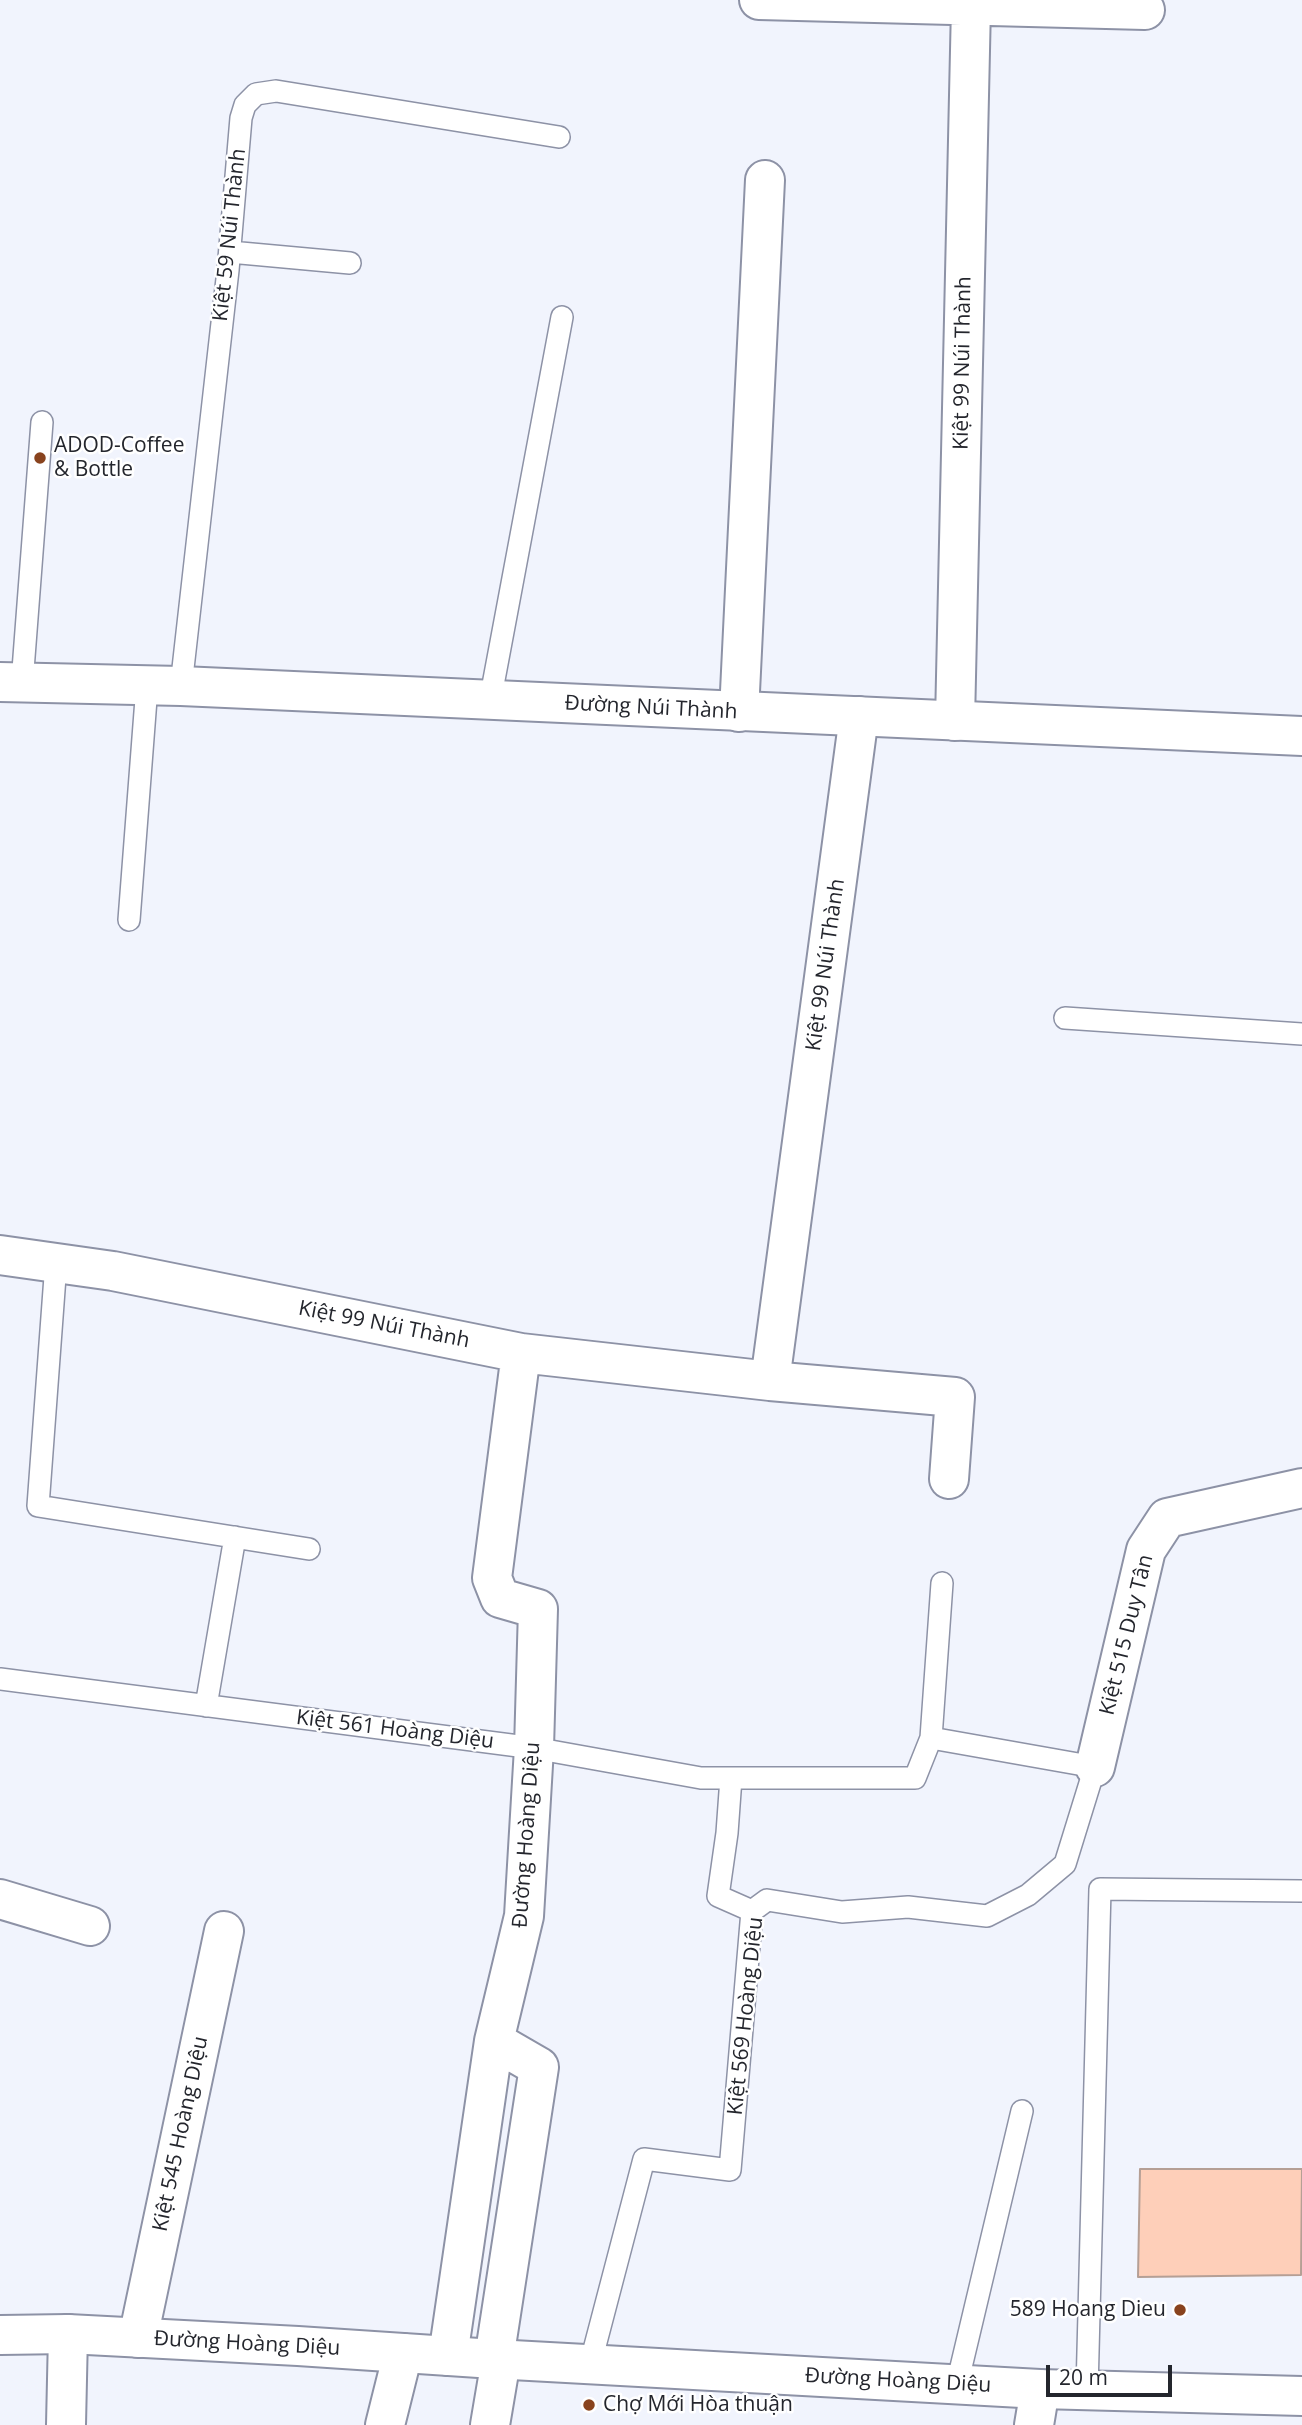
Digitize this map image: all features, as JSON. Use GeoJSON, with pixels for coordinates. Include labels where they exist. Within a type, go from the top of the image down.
{"type":"FeatureCollection","features":[{"type":"Feature","properties":{"kind":"street"},"geometry":{"type":"LineString","coordinates":[[759,0],[1145,10]]}},
{"type":"Feature","properties":{"kind":"street","name":"Kiệt 99 Núi Thành"},"geometry":{"type":"LineString","coordinates":[[955,721],[971,6]]}},
{"type":"Feature","properties":{"kind":"street"},"geometry":{"type":"LineString","coordinates":[[739,712],[765,180]]}},
{"type":"Feature","properties":{"kind":"street","name":"Đường Núi Thành"},"geometry":{"type":"LineString","coordinates":[[11,682],[164,686],[1302,736]]}},
{"type":"Feature","properties":{"kind":"street","name":"Kiệt 99 Núi Thành"},"geometry":{"type":"LineString","coordinates":[[770,1381],[859,716]]}},
{"type":"Feature","properties":{"kind":"street","name":"Kiệt 99 Núi Thành"},"geometry":{"type":"LineString","coordinates":[[0,1255],[127,1274],[521,1353],[770,1381],[955,1397],[949,1479]]}},
{"type":"Feature","properties":{"kind":"street","name":"Đường Hoàng Diệu"},"geometry":{"type":"LineString","coordinates":[[448,2356],[494,2041],[524,1916],[534,1748],[538,1609],[500,1598],[492,1578],[521,1353]]}},
{"type":"Feature","properties":{"kind":"street","name":"Kiệt 515 Duy Tân"},"geometry":{"type":"LineString","coordinates":[[1095,1768],[1146,1550],[1167,1518],[1302,1488]]}},
{"type":"Feature","properties":{"kind":"street"},"geometry":{"type":"LineString","coordinates":[[0,1899],[90,1926]]}},
{"type":"Feature","properties":{"kind":"street","name":"Kiệt 545 Hoàng Diệu"},"geometry":{"type":"LineString","coordinates":[[138,2338],[224,1931]]}},
{"type":"Feature","properties":{"kind":"street"},"geometry":{"type":"LineString","coordinates":[[490,2425],[539,2067],[494,2041]]}},
{"type":"Feature","properties":{"kind":"street","name":"Đường Hoàng Diệu"},"geometry":{"type":"LineString","coordinates":[[0,2334],[68,2334],[298,2346],[498,2360],[957,2384],[1037,2407],[1087,2389],[1302,2396]]}},
{"type":"Feature","properties":{"kind":"street"},"geometry":{"type":"LineString","coordinates":[[66,2425],[68,2334]]}},
{"type":"Feature","properties":{"kind":"street"},"geometry":{"type":"LineString","coordinates":[[385,2425],[403,2353]]}},
{"type":"Feature","properties":{"kind":"lane","name":"Kiệt 59 Núi Thành"},"geometry":{"type":"LineString","coordinates":[[128,920],[229,252],[241,118],[245,105],[256,94],[276,91],[559,137]]}},
{"type":"Feature","properties":{"kind":"lane"},"geometry":{"type":"LineString","coordinates":[[229,252],[349,263]]}},
{"type":"Feature","properties":{"kind":"lane"},"geometry":{"type":"LineString","coordinates":[[490,701],[562,317]]}},
{"type":"Feature","properties":{"kind":"lane"},"geometry":{"type":"LineString","coordinates":[[11,682],[42,422]]}},
{"type":"Feature","properties":{"kind":"lane"},"geometry":{"type":"LineString","coordinates":[[1065,1018],[1302,1034]]}},
{"type":"Feature","properties":{"kind":"lane"},"geometry":{"type":"LineString","coordinates":[[56,1263],[38,1506],[309,1549]]}},
{"type":"Feature","properties":{"kind":"lane"},"geometry":{"type":"LineString","coordinates":[[206,1706],[235,1537]]}},
{"type":"Feature","properties":{"kind":"lane"},"geometry":{"type":"LineString","coordinates":[[942,1583],[932,1738],[1095,1768]]}},
{"type":"Feature","properties":{"kind":"lane","name":"Kiệt 561 Hoàng Diệu"},"geometry":{"type":"LineString","coordinates":[[0,1679],[534,1748],[701,1778],[915,1778],[932,1738]]}},
{"type":"Feature","properties":{"kind":"lane","name":"Kiệt 569 Hoàng Diệu"},"geometry":{"type":"LineString","coordinates":[[590,2365],[644,2159],[730,2170],[752,1911],[767,1900],[842,1912],[908,1906],[987,1916],[1028,1895],[1065,1864],[1095,1768]]}},
{"type":"Feature","properties":{"kind":"lane"},"geometry":{"type":"LineString","coordinates":[[731,1779],[718,1896],[752,1911]]}},
{"type":"Feature","properties":{"kind":"lane"},"geometry":{"type":"LineString","coordinates":[[1087,2389],[1100,1889],[1302,1891]]}},
{"type":"Feature","properties":{"kind":"lane"},"geometry":{"type":"LineString","coordinates":[[957,2384],[1022,2111]]}},
{"type":"Feature","properties":{"kind":"building"},"geometry":{"type":"Polygon","coordinates":[[[1140,2169],[1302,2169],[1301,2275],[1138,2277],[1140,2169]]]}},
{"type":"Feature","properties":{"kind":"place","name":"ADOD-Coffee & Bottle"},"geometry":{"type":"Point","coordinates":[40,458]}},
{"type":"Feature","properties":{"kind":"place","name":"589 Hoang Dieu"},"geometry":{"type":"Point","coordinates":[1180,2310]}},
{"type":"Feature","properties":{"kind":"place","name":"Chợ Mới Hòa thuận"},"geometry":{"type":"Point","coordinates":[589,2405]}}]}
